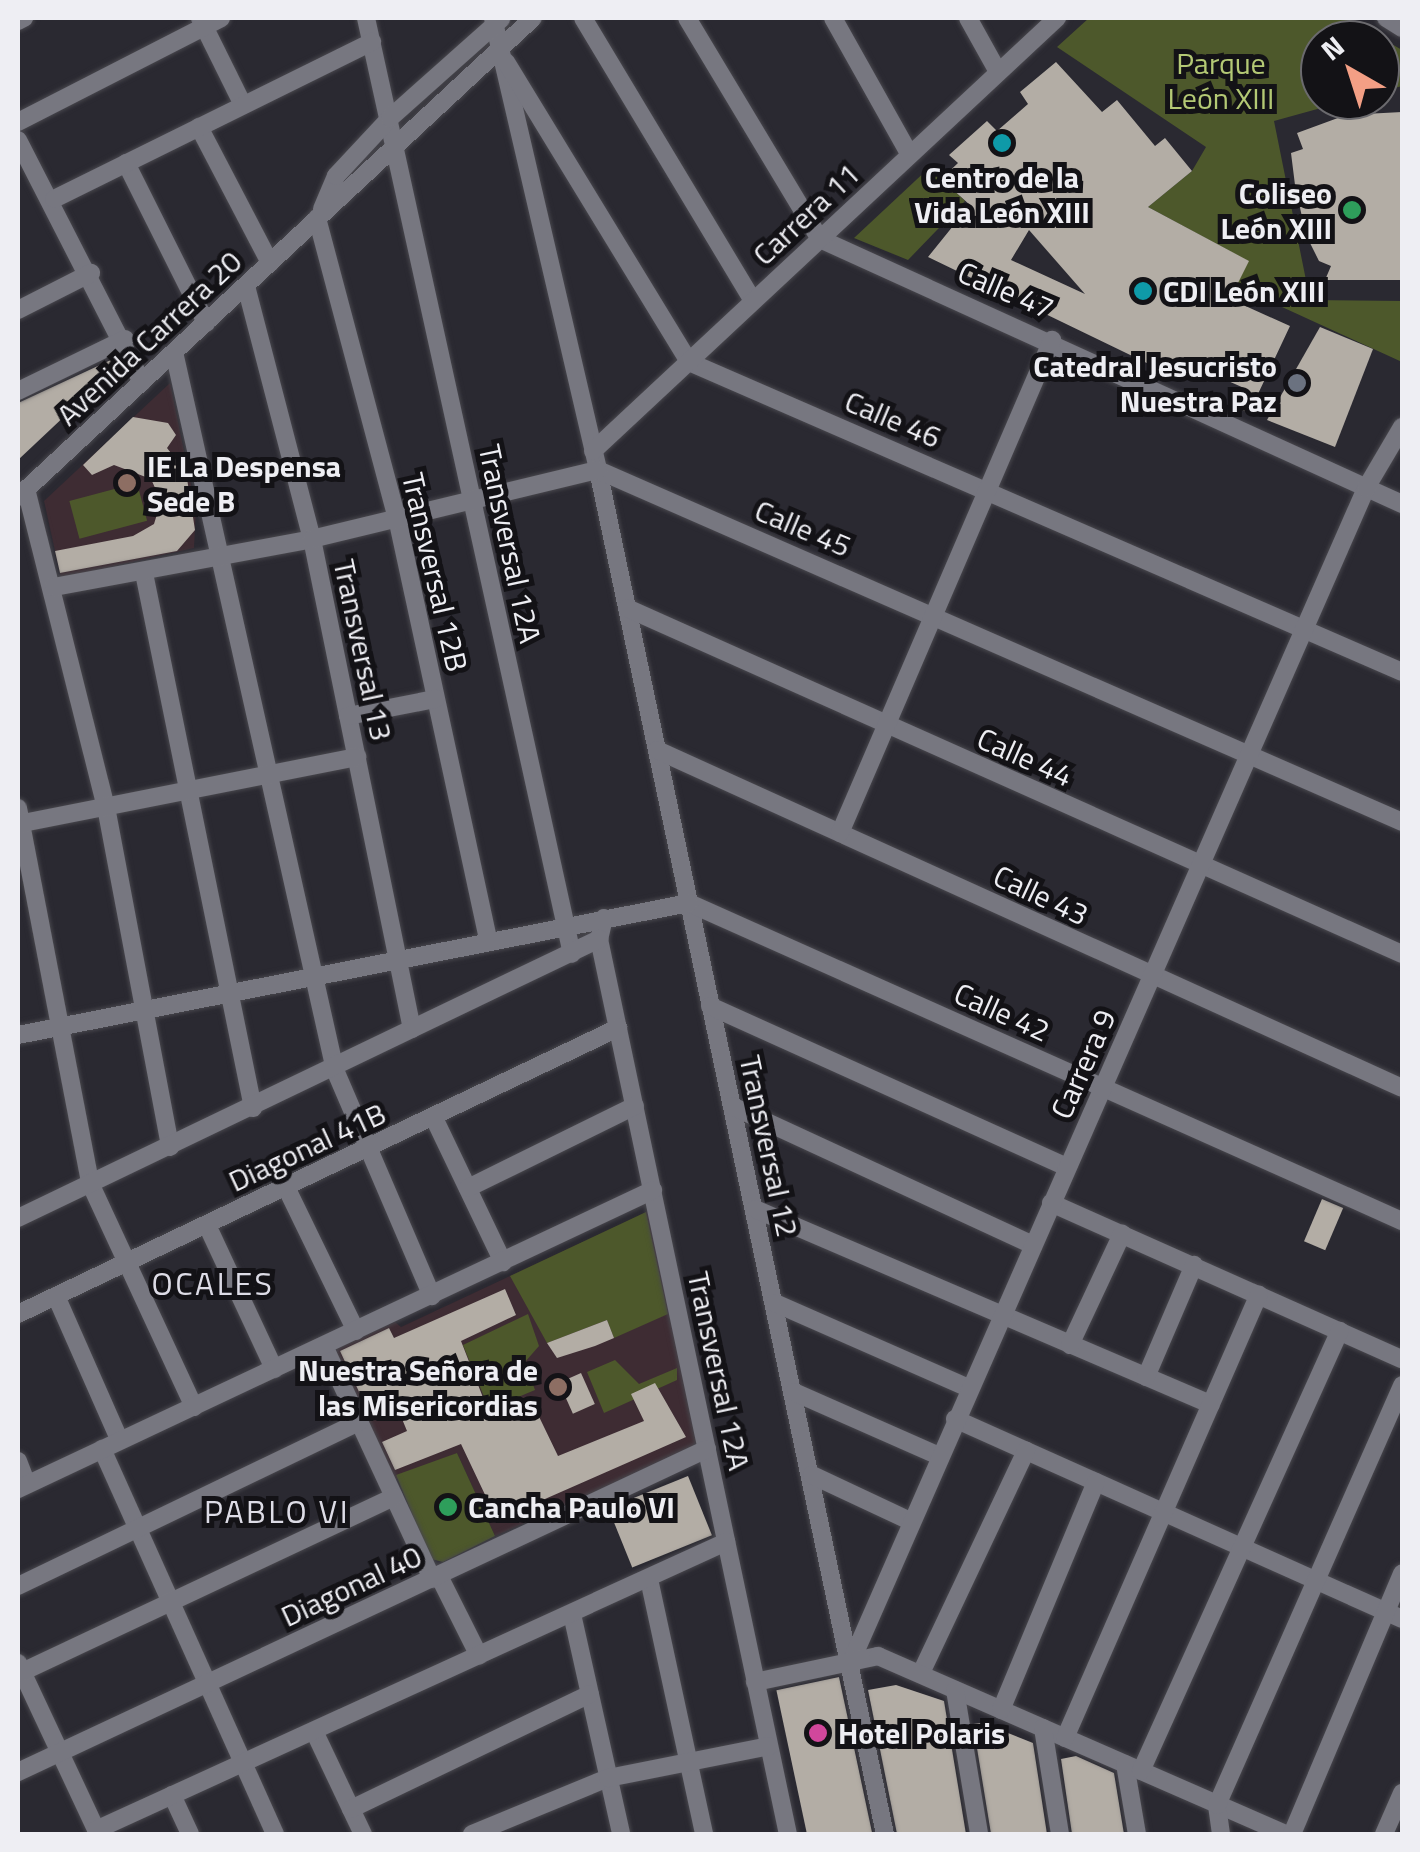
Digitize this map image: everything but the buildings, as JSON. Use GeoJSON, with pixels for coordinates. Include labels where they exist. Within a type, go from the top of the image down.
{"type":"FeatureCollection","features":[{"type":"Feature","properties":{"kind":"street"},"geometry":{"type":"LineString","coordinates":[[18,21],[24,18]]}},
{"type":"Feature","properties":{"kind":"street","name":"Transversal 12A"},"geometry":{"type":"LineString","coordinates":[[366,18],[398,145],[572,954]]}},
{"type":"Feature","properties":{"kind":"street","name":"Avenida Carrera 20"},"geometry":{"type":"LineString","coordinates":[[22,493],[501,54],[533,18]]}},
{"type":"Feature","properties":{"kind":"street"},"geometry":{"type":"LineString","coordinates":[[583,18],[753,302]]}},
{"type":"Feature","properties":{"kind":"street"},"geometry":{"type":"LineString","coordinates":[[688,18],[820,239]]}},
{"type":"Feature","properties":{"kind":"street"},"geometry":{"type":"LineString","coordinates":[[833,18],[910,154]]}},
{"type":"Feature","properties":{"kind":"street"},"geometry":{"type":"LineString","coordinates":[[968,18],[998,72]]}},
{"type":"Feature","properties":{"kind":"street","name":"Carrera 11"},"geometry":{"type":"LineString","coordinates":[[596,460],[689,362],[1056,18]]}},
{"type":"Feature","properties":{"kind":"street"},"geometry":{"type":"LineString","coordinates":[[1386,18],[1402,28]]}},
{"type":"Feature","properties":{"kind":"street"},"geometry":{"type":"LineString","coordinates":[[18,122],[208,20],[243,106]]}},
{"type":"Feature","properties":{"kind":"street"},"geometry":{"type":"LineString","coordinates":[[54,587],[312,539],[472,502],[596,460],[501,54],[497,20]]}},
{"type":"Feature","properties":{"kind":"street","name":"Avenida Carrera 20"},"geometry":{"type":"LineString","coordinates":[[318,218],[336,176],[390,118],[497,20]]}},
{"type":"Feature","properties":{"kind":"street"},"geometry":{"type":"LineString","coordinates":[[54,198],[372,42]]}},
{"type":"Feature","properties":{"kind":"street"},"geometry":{"type":"LineString","coordinates":[[501,54],[689,362]]}},
{"type":"Feature","properties":{"kind":"street"},"geometry":{"type":"LineString","coordinates":[[199,127],[270,263]]}},
{"type":"Feature","properties":{"kind":"street"},"geometry":{"type":"LineString","coordinates":[[18,140],[54,198],[125,339],[142,382]]}},
{"type":"Feature","properties":{"kind":"street"},"geometry":{"type":"LineString","coordinates":[[126,163],[206,323]]}},
{"type":"Feature","properties":{"kind":"street","name":"Transversal 12B"},"geometry":{"type":"LineString","coordinates":[[318,218],[397,518],[488,940]]}},
{"type":"Feature","properties":{"kind":"street","name":"Calle 47"},"geometry":{"type":"LineString","coordinates":[[820,239],[1052,340],[1402,504]]}},
{"type":"Feature","properties":{"kind":"street"},"geometry":{"type":"LineString","coordinates":[[18,307],[91,273]]}},
{"type":"Feature","properties":{"kind":"street","name":"Transversal 13"},"geometry":{"type":"LineString","coordinates":[[246,286],[312,539],[412,1030]]}},
{"type":"Feature","properties":{"kind":"street"},"geometry":{"type":"LineString","coordinates":[[18,391],[125,339]]}},
{"type":"Feature","properties":{"kind":"street"},"geometry":{"type":"LineString","coordinates":[[840,832],[1052,340]]}},
{"type":"Feature","properties":{"kind":"street"},"geometry":{"type":"LineString","coordinates":[[174,352],[225,556],[334,1070],[432,1296]]}},
{"type":"Feature","properties":{"kind":"street","name":"Calle 46"},"geometry":{"type":"LineString","coordinates":[[689,362],[1402,672]]}},
{"type":"Feature","properties":{"kind":"street","name":"Carrera 9"},"geometry":{"type":"LineString","coordinates":[[851,1662],[1366,488],[1402,427]]}},
{"type":"Feature","properties":{"kind":"street","name":"Transversal 12"},"geometry":{"type":"LineString","coordinates":[[596,460],[886,1834]]}},
{"type":"Feature","properties":{"kind":"street","name":"Calle 45"},"geometry":{"type":"LineString","coordinates":[[596,460],[1402,822]]}},
{"type":"Feature","properties":{"kind":"street"},"geometry":{"type":"LineString","coordinates":[[22,493],[54,587],[106,806],[170,1147]]}},
{"type":"Feature","properties":{"kind":"street"},"geometry":{"type":"LineString","coordinates":[[144,572],[253,1108]]}},
{"type":"Feature","properties":{"kind":"street","name":"Calle 44"},"geometry":{"type":"LineString","coordinates":[[627,608],[1402,954]]}},
{"type":"Feature","properties":{"kind":"street"},"geometry":{"type":"LineString","coordinates":[[348,716],[435,699]]}},
{"type":"Feature","properties":{"kind":"street","name":"Calle 43"},"geometry":{"type":"LineString","coordinates":[[657,750],[1402,1088]]}},
{"type":"Feature","properties":{"kind":"street"},"geometry":{"type":"LineString","coordinates":[[194,1406],[90,1183],[19,818],[106,806],[357,757]]}},
{"type":"Feature","properties":{"kind":"street"},"geometry":{"type":"LineString","coordinates":[[18,1035],[688,903]]}},
{"type":"Feature","properties":{"kind":"street","name":"Calle 42"},"geometry":{"type":"LineString","coordinates":[[688,903],[1402,1221]]}},
{"type":"Feature","properties":{"kind":"street","name":"Transversal 12A"},"geometry":{"type":"LineString","coordinates":[[604,918],[599,939],[788,1834]]}},
{"type":"Feature","properties":{"kind":"street"},"geometry":{"type":"LineString","coordinates":[[18,1217],[334,1070],[599,939]]}},
{"type":"Feature","properties":{"kind":"street"},"geometry":{"type":"LineString","coordinates":[[710,1006],[1067,1168]]}},
{"type":"Feature","properties":{"kind":"street","name":"Diagonal 41B"},"geometry":{"type":"LineString","coordinates":[[18,1314],[618,1028]]}},
{"type":"Feature","properties":{"kind":"street"},"geometry":{"type":"LineString","coordinates":[[468,1188],[635,1106]]}},
{"type":"Feature","properties":{"kind":"street"},"geometry":{"type":"LineString","coordinates":[[732,1106],[1033,1245]]}},
{"type":"Feature","properties":{"kind":"street"},"geometry":{"type":"LineString","coordinates":[[434,1118],[503,1262]]}},
{"type":"Feature","properties":{"kind":"street"},"geometry":{"type":"LineString","coordinates":[[286,1188],[356,1331]]}},
{"type":"Feature","properties":{"kind":"street"},"geometry":{"type":"LineString","coordinates":[[18,1461],[22,1487],[653,1190]]}},
{"type":"Feature","properties":{"kind":"street"},"geometry":{"type":"LineString","coordinates":[[1051,1202],[1402,1358]]}},
{"type":"Feature","properties":{"kind":"street"},"geometry":{"type":"LineString","coordinates":[[755,1210],[1211,1404]]}},
{"type":"Feature","properties":{"kind":"street"},"geometry":{"type":"LineString","coordinates":[[207,1225],[274,1369]]}},
{"type":"Feature","properties":{"kind":"street"},"geometry":{"type":"LineString","coordinates":[[1070,1345],[1122,1234]]}},
{"type":"Feature","properties":{"kind":"street"},"geometry":{"type":"LineString","coordinates":[[1146,1377],[1194,1264]]}},
{"type":"Feature","properties":{"kind":"street"},"geometry":{"type":"LineString","coordinates":[[1065,1738],[1260,1295]]}},
{"type":"Feature","properties":{"kind":"street"},"geometry":{"type":"LineString","coordinates":[[56,1296],[137,1528],[274,1834]]}},
{"type":"Feature","properties":{"kind":"street"},"geometry":{"type":"LineString","coordinates":[[775,1302],[969,1388]]}},
{"type":"Feature","properties":{"kind":"street"},"geometry":{"type":"LineString","coordinates":[[1136,1834],[1133,1768],[1242,1548],[1340,1331]]}},
{"type":"Feature","properties":{"kind":"street"},"geometry":{"type":"LineString","coordinates":[[324,1346],[394,1497],[479,1656]]}},
{"type":"Feature","properties":{"kind":"street"},"geometry":{"type":"LineString","coordinates":[[1221,1834],[1217,1804],[1402,1385]]}},
{"type":"Feature","properties":{"kind":"street"},"geometry":{"type":"LineString","coordinates":[[794,1392],[939,1456]]}},
{"type":"Feature","properties":{"kind":"street"},"geometry":{"type":"LineString","coordinates":[[955,1420],[1394,1615]]}},
{"type":"Feature","properties":{"kind":"street"},"geometry":{"type":"LineString","coordinates":[[18,1586],[359,1422]]}},
{"type":"Feature","properties":{"kind":"street","name":"Diagonal 40"},"geometry":{"type":"LineString","coordinates":[[18,1772],[707,1449]]}},
{"type":"Feature","properties":{"kind":"street"},"geometry":{"type":"LineString","coordinates":[[921,1672],[1026,1451]]}},
{"type":"Feature","properties":{"kind":"street"},"geometry":{"type":"LineString","coordinates":[[812,1475],[910,1521]]}},
{"type":"Feature","properties":{"kind":"street"},"geometry":{"type":"LineString","coordinates":[[1001,1710],[1096,1482]]}},
{"type":"Feature","properties":{"kind":"street"},"geometry":{"type":"LineString","coordinates":[[394,1497],[20,1667],[97,1832],[726,1542]]}},
{"type":"Feature","properties":{"kind":"street"},"geometry":{"type":"LineString","coordinates":[[756,1682],[878,1656],[1288,1834],[1394,1615],[1402,1573]]}},
{"type":"Feature","properties":{"kind":"street"},"geometry":{"type":"LineString","coordinates":[[649,1580],[704,1834]]}},
{"type":"Feature","properties":{"kind":"street"},"geometry":{"type":"LineString","coordinates":[[572,1614],[621,1834]]}},
{"type":"Feature","properties":{"kind":"street"},"geometry":{"type":"LineString","coordinates":[[955,1690],[979,1834]]}},
{"type":"Feature","properties":{"kind":"street"},"geometry":{"type":"LineString","coordinates":[[351,1809],[590,1694]]}},
{"type":"Feature","properties":{"kind":"street"},"geometry":{"type":"LineString","coordinates":[[1043,1728],[1060,1834]]}},
{"type":"Feature","properties":{"kind":"street"},"geometry":{"type":"LineString","coordinates":[[314,1731],[363,1834]]}},
{"type":"Feature","properties":{"kind":"street"},"geometry":{"type":"LineString","coordinates":[[472,1834],[608,1778],[769,1746]]}},
{"type":"Feature","properties":{"kind":"street"},"geometry":{"type":"LineString","coordinates":[[1384,1834],[1402,1793]]}},
{"type":"Feature","properties":{"kind":"street"},"geometry":{"type":"LineString","coordinates":[[172,1796],[190,1834]]}},
{"type":"Feature","properties":{"kind":"shaded area","name":"IE La Despensa Sede B"},"geometry":{"type":"Polygon","coordinates":[[[170,383],[196,509],[194,548],[61,578],[44,501],[170,383]]]}},
{"type":"Feature","properties":{"kind":"shaded area","name":"Nuestra Señora de las Misericordias"},"geometry":{"type":"Polygon","coordinates":[[[651,1210],[700,1446],[495,1536],[457,1453],[394,1480],[333,1350],[395,1322],[401,1327],[651,1210]]]}},
{"type":"Feature","properties":{"kind":"green space","name":"Parque León XIII"},"geometry":{"type":"Polygon","coordinates":[[[1089,18],[1350,20],[1300,20],[1300,114],[1274,121],[1310,300],[1402,301],[1402,362],[1236,286],[1248,261],[1148,207],[1192,171],[1206,147],[1057,47],[1089,18]]]}},
{"type":"Feature","properties":{"kind":"green space","name":"Parque León XIII"},"geometry":{"type":"Polygon","coordinates":[[[1400,49],[1402,50],[1400,87],[1400,49]]]}},
{"type":"Feature","properties":{"kind":"green space"},"geometry":{"type":"Polygon","coordinates":[[[930,167],[965,201],[908,260],[854,238],[930,167]]]}},
{"type":"Feature","properties":{"kind":"green space"},"geometry":{"type":"Polygon","coordinates":[[[137,483],[147,521],[79,539],[69,501],[137,483]]]}},
{"type":"Feature","properties":{"kind":"green space"},"geometry":{"type":"Polygon","coordinates":[[[646,1212],[668,1314],[614,1338],[607,1320],[547,1343],[510,1276],[646,1212]]]}},
{"type":"Feature","properties":{"kind":"green space"},"geometry":{"type":"Polygon","coordinates":[[[528,1314],[539,1346],[525,1362],[535,1390],[489,1409],[463,1345],[528,1314]]]}},
{"type":"Feature","properties":{"kind":"green space"},"geometry":{"type":"Polygon","coordinates":[[[615,1360],[639,1384],[677,1368],[677,1380],[604,1413],[587,1372],[615,1360]]]}},
{"type":"Feature","properties":{"kind":"green space","name":"Cancha Paulo VI"},"geometry":{"type":"Polygon","coordinates":[[[457,1453],[495,1536],[443,1562],[431,1559],[396,1475],[457,1453]]]}},
{"type":"Feature","properties":{"kind":"place","name":"Centro de la Vida León XIII"},"geometry":{"type":"Point","coordinates":[1002,143]}},
{"type":"Feature","properties":{"kind":"place","name":"Coliseo León XIII"},"geometry":{"type":"Point","coordinates":[1352,210]}},
{"type":"Feature","properties":{"kind":"place","name":"CDI León XIII"},"geometry":{"type":"Point","coordinates":[1143,291]}},
{"type":"Feature","properties":{"kind":"place","name":"Catedral Jesucristo Nuestra Paz"},"geometry":{"type":"Point","coordinates":[1297,383]}},
{"type":"Feature","properties":{"kind":"place","name":"IE La Despensa Sede B"},"geometry":{"type":"Point","coordinates":[127,483]}},
{"type":"Feature","properties":{"kind":"place","name":"Nuestra Señora de las Misericordias"},"geometry":{"type":"Point","coordinates":[558,1387]}},
{"type":"Feature","properties":{"kind":"place","name":"Cancha Paulo VI"},"geometry":{"type":"Point","coordinates":[448,1507]}},
{"type":"Feature","properties":{"kind":"place","name":"Hotel Polaris"},"geometry":{"type":"Point","coordinates":[818,1733]}},
{"type":"Feature","properties":{"kind":"district","name":"OCALES"},"geometry":{"type":"Point","coordinates":[213,1283]}},
{"type":"Feature","properties":{"kind":"district","name":"PABLO VI"},"geometry":{"type":"Point","coordinates":[277,1511]}}]}
